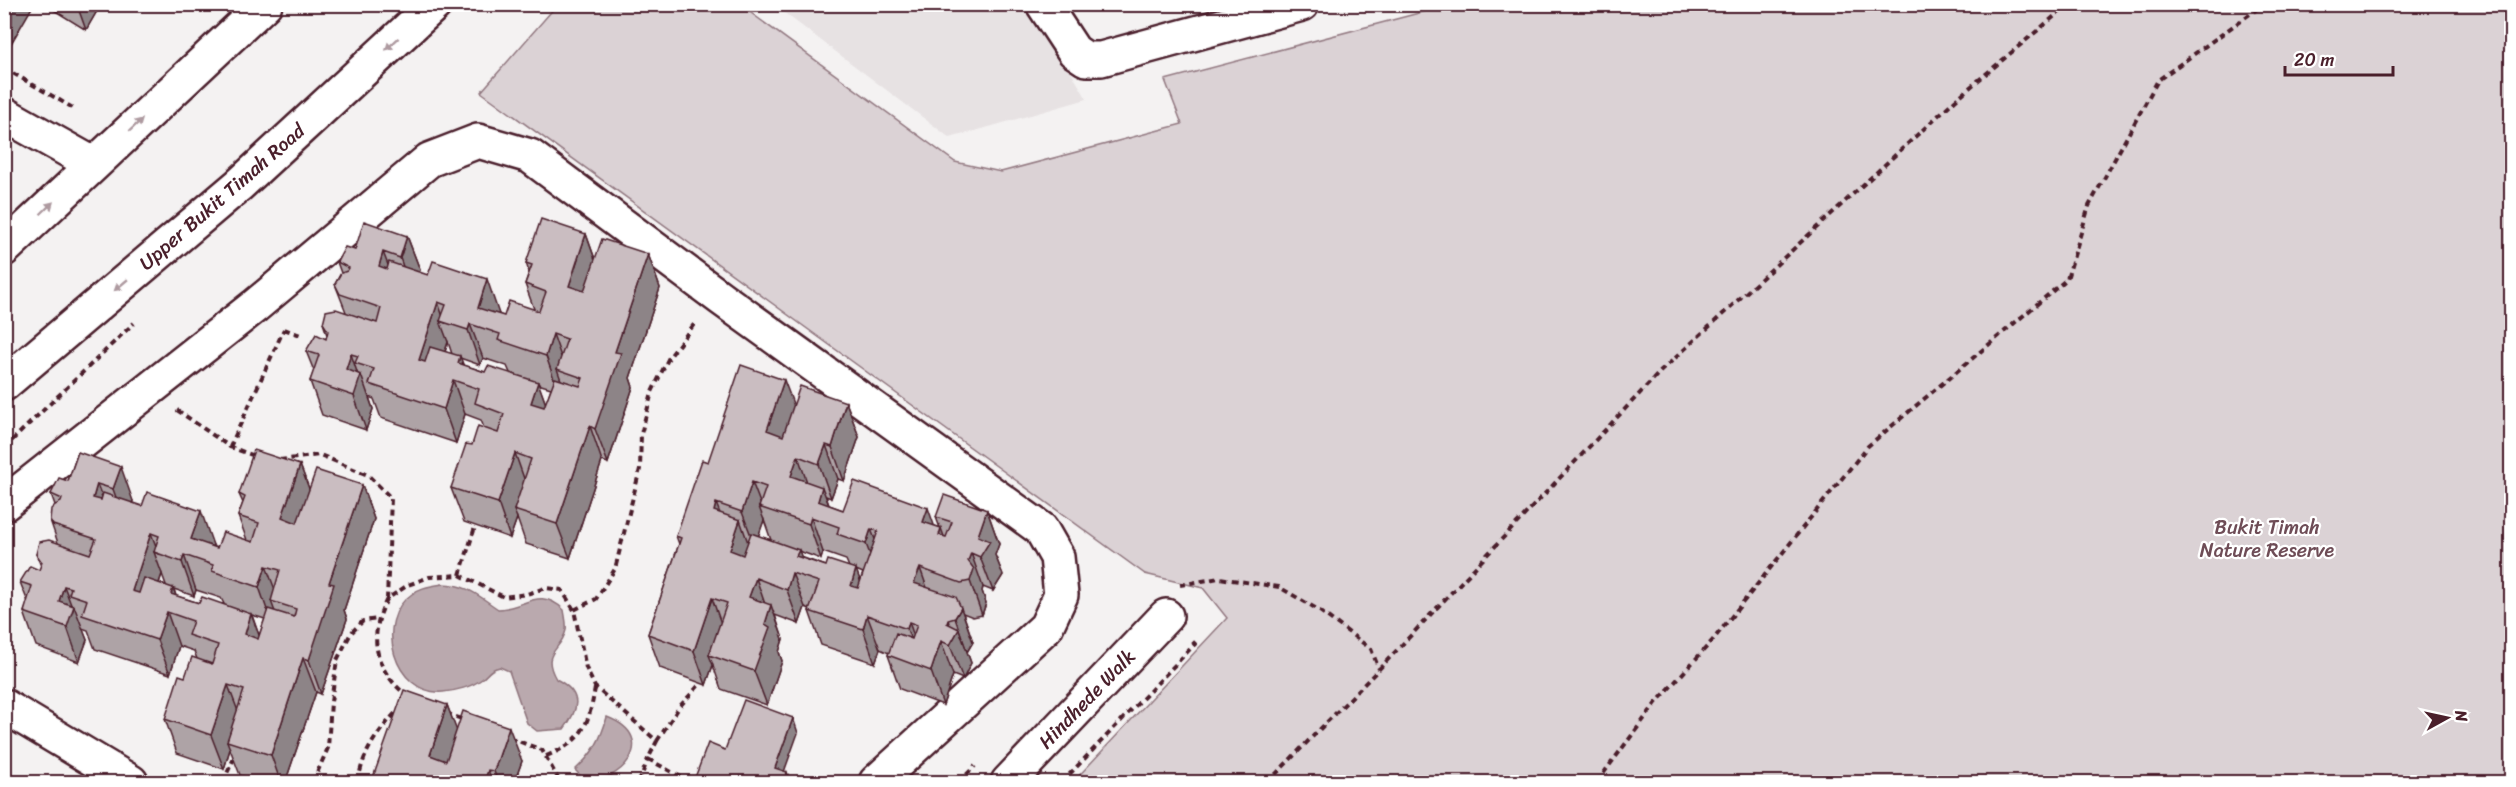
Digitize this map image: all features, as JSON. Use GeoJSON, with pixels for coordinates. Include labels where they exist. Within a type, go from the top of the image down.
{"type":"FeatureCollection","features":[{"type":"Feature","properties":{"kind":"main road"},"geometry":{"type":"LineString","coordinates":[[4,249],[265,4]]}},
{"type":"Feature","properties":{"kind":"main road","name":"Upper Bukit Timah Road"},"geometry":{"type":"LineString","coordinates":[[4,384],[239,185],[435,4]]}},
{"type":"Feature","properties":{"kind":"main road"},"geometry":{"type":"LineString","coordinates":[[1042,4],[1074,51],[1086,59],[1101,59],[1302,4]]}},
{"type":"Feature","properties":{"kind":"main road"},"geometry":{"type":"LineString","coordinates":[[4,114],[93,164]]}},
{"type":"Feature","properties":{"kind":"main road"},"geometry":{"type":"LineString","coordinates":[[4,504],[255,306],[429,159],[478,141],[530,156],[722,299],[1041,529],[1057,557],[1061,595],[1046,627],[876,783]]}},
{"type":"Feature","properties":{"kind":"main road","name":"Hindhede Walk"},"geometry":{"type":"LineString","coordinates":[[1008,783],[1170,601]]}},
{"type":"Feature","properties":{"kind":"main road"},"geometry":{"type":"LineString","coordinates":[[4,706],[131,783]]}},
{"type":"Feature","properties":{"kind":"path"},"geometry":{"type":"LineString","coordinates":[[528,4],[542,4]]}},
{"type":"Feature","properties":{"kind":"path"},"geometry":{"type":"LineString","coordinates":[[1268,783],[1660,372],[1955,100],[2069,4]]}},
{"type":"Feature","properties":{"kind":"path"},"geometry":{"type":"LineString","coordinates":[[1597,783],[1656,703],[1712,641],[1868,446],[2067,279],[2089,206],[2158,80],[2264,4]]}},
{"type":"Feature","properties":{"kind":"path"},"geometry":{"type":"LineString","coordinates":[[4,69],[73,108]]}},
{"type":"Feature","properties":{"kind":"path"},"geometry":{"type":"LineString","coordinates":[[574,610],[596,599],[615,569],[640,468],[641,435],[652,392],[668,359],[696,322],[722,299]]}},
{"type":"Feature","properties":{"kind":"path"},"geometry":{"type":"LineString","coordinates":[[255,306],[284,329],[303,336]]}},
{"type":"Feature","properties":{"kind":"path"},"geometry":{"type":"LineString","coordinates":[[230,447],[284,329]]}},
{"type":"Feature","properties":{"kind":"path"},"geometry":{"type":"LineString","coordinates":[[149,391],[230,447],[259,457]]}},
{"type":"Feature","properties":{"kind":"path"},"geometry":{"type":"LineString","coordinates":[[270,459],[320,456],[368,475],[391,498],[387,599],[379,619],[376,636],[380,661],[389,680],[410,698]]}},
{"type":"Feature","properties":{"kind":"path"},"geometry":{"type":"LineString","coordinates":[[460,575],[475,527]]}},
{"type":"Feature","properties":{"kind":"path"},"geometry":{"type":"LineString","coordinates":[[387,599],[408,585],[429,577],[460,575],[504,597],[527,594],[545,588],[562,590],[574,610],[586,668],[595,687],[657,741]]}},
{"type":"Feature","properties":{"kind":"path"},"geometry":{"type":"LineString","coordinates":[[1170,601],[1219,578],[1279,587],[1317,609],[1371,649],[1379,669]]}},
{"type":"Feature","properties":{"kind":"path"},"geometry":{"type":"LineString","coordinates":[[313,783],[328,747],[337,660],[351,633],[363,621],[379,619]]}},
{"type":"Feature","properties":{"kind":"path"},"geometry":{"type":"LineString","coordinates":[[639,783],[657,741],[681,706],[701,683]]}},
{"type":"Feature","properties":{"kind":"path"},"geometry":{"type":"LineString","coordinates":[[546,756],[560,751],[579,735],[590,718],[595,687]]}},
{"type":"Feature","properties":{"kind":"path"},"geometry":{"type":"LineString","coordinates":[[358,783],[361,766],[377,733],[401,707]]}},
{"type":"Feature","properties":{"kind":"path"},"geometry":{"type":"LineString","coordinates":[[442,711],[474,724]]}},
{"type":"Feature","properties":{"kind":"path"},"geometry":{"type":"LineString","coordinates":[[504,743],[506,737],[542,750],[560,783]]}},
{"type":"Feature","properties":{"kind":"path"},"geometry":{"type":"LineString","coordinates":[[223,783],[236,755]]}},
{"type":"Feature","properties":{"kind":"path"},"geometry":{"type":"LineString","coordinates":[[648,759],[690,783]]}},
{"type":"Feature","properties":{"kind":"shaded area"},"geometry":{"type":"Polygon","coordinates":[[[774,5],[1031,5],[1087,99],[950,138],[774,5]]]}},
{"type":"Feature","properties":{"kind":"shaded area"},"geometry":{"type":"Polygon","coordinates":[[[442,584],[466,589],[498,609],[540,599],[555,603],[564,610],[566,630],[553,652],[550,663],[556,679],[570,689],[576,701],[570,721],[564,729],[537,731],[527,723],[509,671],[500,667],[473,684],[458,690],[443,692],[426,690],[412,682],[401,670],[394,654],[392,637],[394,621],[400,606],[419,590],[442,584]]]}},
{"type":"Feature","properties":{"kind":"shaded area"},"geometry":{"type":"Polygon","coordinates":[[[607,717],[624,726],[632,737],[633,748],[629,759],[621,769],[597,780],[585,780],[575,770],[595,746],[607,717]]]}},
{"type":"Feature","properties":{"kind":"green space","name":"Bukit Timah Nature Reserve"},"geometry":{"type":"Polygon","coordinates":[[[1453,4],[2511,5],[2511,782],[1073,782],[1227,618],[1203,588],[1145,574],[481,92],[557,5],[740,5],[955,162],[1001,172],[1182,124],[1165,80],[1453,4]]]}},
{"type":"Feature","properties":{"kind":"building"},"geometry":{"type":"Polygon","coordinates":[[[4,4],[10,4],[4,14],[4,4]]]}},
{"type":"Feature","properties":{"kind":"building"},"geometry":{"type":"Polygon","coordinates":[[[541,219],[586,234],[569,286],[584,291],[602,239],[648,254],[615,352],[621,353],[595,429],[590,426],[557,524],[514,510],[531,459],[515,453],[498,503],[451,488],[466,444],[472,445],[478,426],[498,433],[504,414],[475,403],[479,389],[453,380],[444,409],[369,384],[374,369],[355,363],[358,356],[351,354],[346,369],[361,375],[354,396],[310,381],[319,355],[306,351],[316,334],[326,339],[328,331],[323,323],[326,311],[336,309],[377,323],[381,308],[340,294],[335,284],[341,273],[349,268],[337,262],[345,247],[355,250],[364,221],[407,236],[400,258],[383,252],[379,266],[387,269],[389,262],[428,275],[433,261],[487,279],[478,308],[504,316],[509,301],[539,311],[546,292],[525,284],[532,265],[526,263],[541,219]],[[438,302],[419,360],[425,362],[430,347],[460,356],[458,363],[485,372],[488,366],[538,382],[531,403],[544,407],[555,378],[580,386],[583,378],[557,369],[567,339],[553,334],[546,356],[498,340],[500,334],[470,324],[468,330],[440,321],[446,305],[438,302]]]}},
{"type":"Feature","properties":{"kind":"building"},"geometry":{"type":"Polygon","coordinates":[[[741,365],[784,380],[767,430],[783,436],[800,386],[846,402],[832,447],[826,445],[819,464],[798,456],[791,476],[822,487],[818,501],[843,510],[854,481],[928,508],[923,522],[941,528],[939,535],[946,537],[952,522],[936,517],[944,495],[987,510],[978,536],[990,541],[980,557],[971,553],[968,561],[974,569],[970,581],[961,583],[920,568],[914,583],[956,597],[961,608],[955,618],[948,620],[947,623],[959,629],[950,645],[941,641],[931,671],[888,655],[896,633],[912,639],[917,625],[909,622],[907,629],[867,615],[863,629],[809,611],[819,582],[792,573],[787,590],[756,578],[749,597],[771,605],[765,624],[770,627],[754,671],[709,655],[727,603],[712,598],[694,651],[648,634],[681,538],[676,536],[702,460],[708,462],[741,365]],[[752,482],[742,512],[716,503],[714,511],[740,520],[730,550],[743,555],[751,533],[799,550],[796,556],[826,566],[828,560],[856,569],[851,586],[858,588],[878,531],[871,529],[866,544],[837,534],[839,527],[811,517],[809,524],[759,507],[766,487],[752,482]]]}},
{"type":"Feature","properties":{"kind":"building"},"geometry":{"type":"Polygon","coordinates":[[[254,450],[300,465],[282,517],[297,523],[316,470],[362,485],[329,583],[334,584],[309,660],[303,658],[271,755],[227,741],[244,690],[228,685],[211,735],[165,719],[179,675],[185,677],[192,657],[212,664],[218,645],[188,635],[193,621],[167,612],[157,640],[82,615],[87,600],[69,594],[71,588],[64,586],[59,601],[74,606],[67,627],[24,612],[32,586],[20,582],[30,566],[39,570],[42,562],[36,554],[39,542],[49,540],[90,554],[96,539],[53,525],[50,520],[51,509],[62,499],[51,494],[59,478],[68,481],[78,452],[121,467],[113,489],[97,484],[93,498],[101,500],[103,493],[142,506],[147,492],[201,511],[191,539],[217,548],[223,532],[253,542],[259,523],[238,516],[245,497],[239,494],[254,450]],[[151,533],[132,591],[139,593],[144,578],[173,588],[171,594],[199,603],[202,597],[251,614],[245,634],[258,639],[268,609],[294,617],[296,609],[271,601],[280,570],[266,566],[259,587],[212,571],[213,565],[184,555],[182,562],[154,552],[159,536],[151,533]]]}},
{"type":"Feature","properties":{"kind":"building"},"geometry":{"type":"Polygon","coordinates":[[[404,690],[447,705],[430,755],[446,761],[463,711],[509,727],[494,771],[488,770],[484,783],[460,781],[460,783],[371,783],[404,690]]]}},
{"type":"Feature","properties":{"kind":"building"},"geometry":{"type":"Polygon","coordinates":[[[744,700],[793,718],[775,768],[787,772],[784,783],[693,783],[708,743],[725,750],[744,700]]]}}]}
